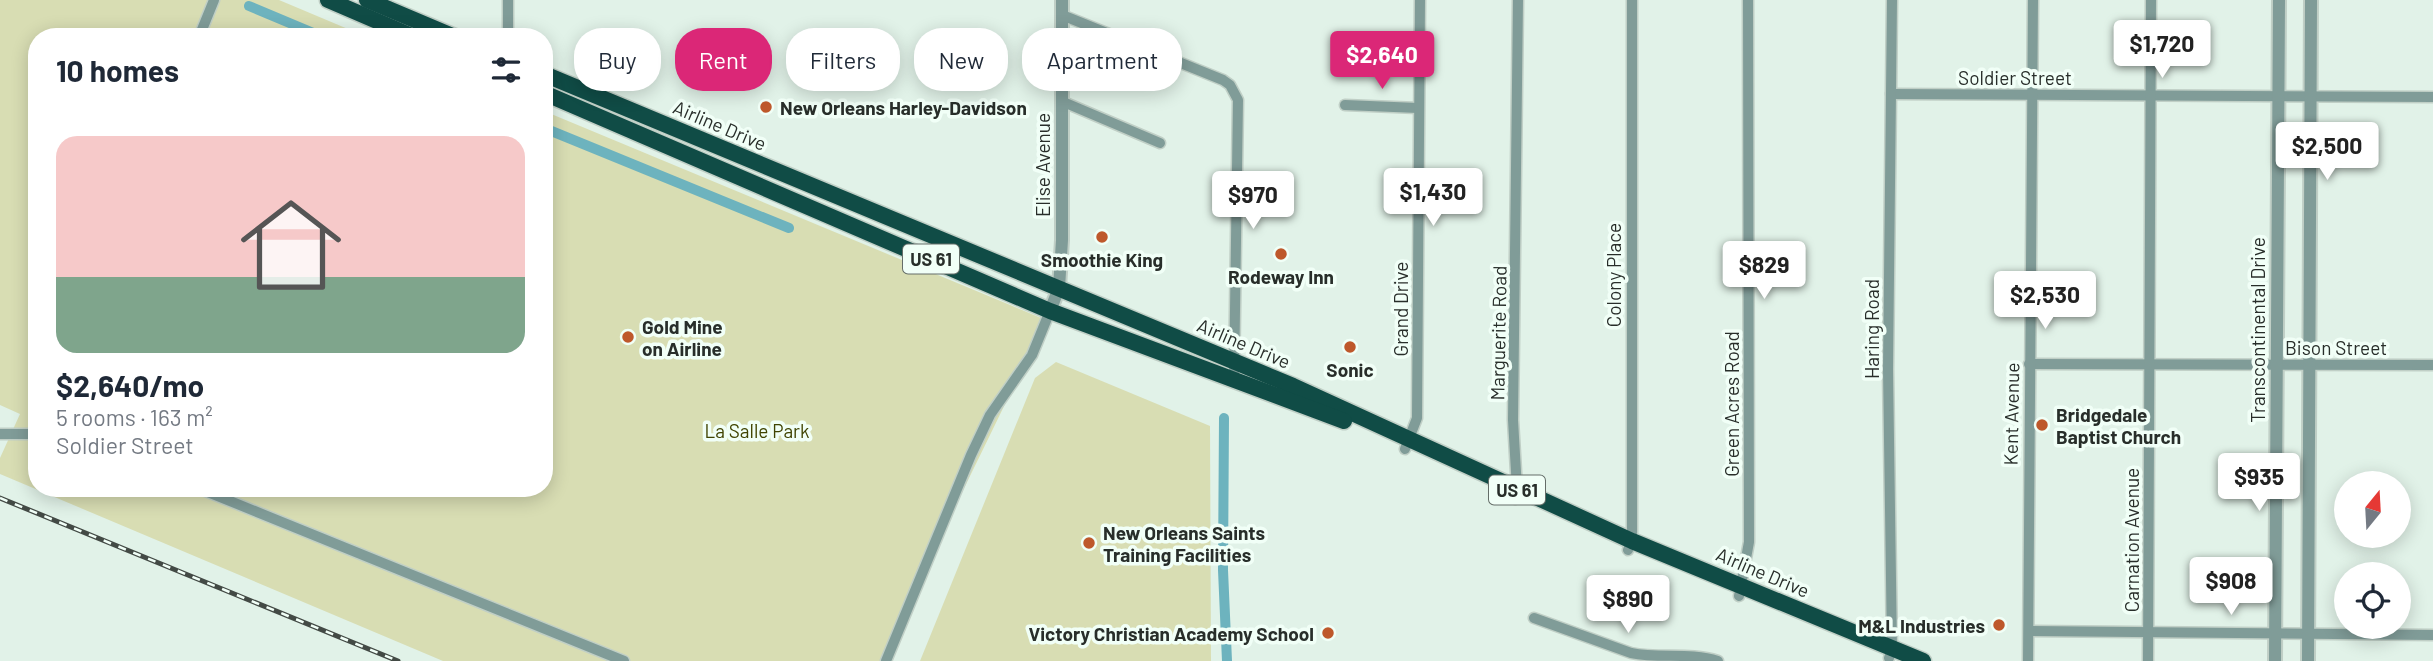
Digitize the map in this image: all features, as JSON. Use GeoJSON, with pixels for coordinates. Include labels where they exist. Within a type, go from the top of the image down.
{"type":"FeatureCollection","features":[{"type":"Feature","properties":{"kind":"highway"},"geometry":{"type":"LineString","coordinates":[[328,0],[393,28]]}},
{"type":"Feature","properties":{"kind":"highway"},"geometry":{"type":"LineString","coordinates":[[367,0],[434,28]]}},
{"type":"Feature","properties":{"kind":"highway","name":"Airline Drive"},"geometry":{"type":"LineString","coordinates":[[553,78],[1236,362],[1407,444],[1630,545],[1892,656],[1923,661]]}},
{"type":"Feature","properties":{"kind":"highway","name":"Airline Drive"},"geometry":{"type":"LineString","coordinates":[[553,97],[1050,311],[1407,444]]}},
{"type":"Feature","properties":{"kind":"highway"},"geometry":{"type":"LineString","coordinates":[[821,212],[831,194]]}},
{"type":"Feature","properties":{"kind":"street"},"geometry":{"type":"LineString","coordinates":[[203,28],[214,0]]}},
{"type":"Feature","properties":{"kind":"street"},"geometry":{"type":"LineString","coordinates":[[508,0],[508,28]]}},
{"type":"Feature","properties":{"kind":"street","name":"Elise Avenue"},"geometry":{"type":"LineString","coordinates":[[1059,288],[1062,0]]}},
{"type":"Feature","properties":{"kind":"street","name":"Grand Drive"},"geometry":{"type":"LineString","coordinates":[[1407,444],[1417,418],[1420,0]]}},
{"type":"Feature","properties":{"kind":"street","name":"Marguerite Road"},"geometry":{"type":"LineString","coordinates":[[1516,494],[1513,420],[1518,0]]}},
{"type":"Feature","properties":{"kind":"street","name":"Colony Place"},"geometry":{"type":"LineString","coordinates":[[1630,545],[1632,0]]}},
{"type":"Feature","properties":{"kind":"street","name":"Green Acres Road"},"geometry":{"type":"LineString","coordinates":[[1741,591],[1749,542],[1748,0]]}},
{"type":"Feature","properties":{"kind":"street","name":"Haring Road"},"geometry":{"type":"LineString","coordinates":[[1892,0],[1888,369],[1892,656]]}},
{"type":"Feature","properties":{"kind":"street","name":"Kent Avenue"},"geometry":{"type":"LineString","coordinates":[[2028,661],[2033,0]]}},
{"type":"Feature","properties":{"kind":"street","name":"Carnation Avenue"},"geometry":{"type":"LineString","coordinates":[[2148,661],[2151,0]]}},
{"type":"Feature","properties":{"kind":"street","name":"Transcontinental Drive"},"geometry":{"type":"LineString","coordinates":[[2275,661],[2279,0]]}},
{"type":"Feature","properties":{"kind":"street"},"geometry":{"type":"LineString","coordinates":[[2308,661],[2311,0]]}},
{"type":"Feature","properties":{"kind":"street"},"geometry":{"type":"LineString","coordinates":[[1062,15],[1223,80],[1233,89],[1238,100],[1234,381]]}},
{"type":"Feature","properties":{"kind":"street","name":"Soldier Street"},"geometry":{"type":"LineString","coordinates":[[1891,94],[2433,97]]}},
{"type":"Feature","properties":{"kind":"street"},"geometry":{"type":"LineString","coordinates":[[1061,101],[1160,143]]}},
{"type":"Feature","properties":{"kind":"street"},"geometry":{"type":"LineString","coordinates":[[1345,105],[1419,108]]}},
{"type":"Feature","properties":{"kind":"street"},"geometry":{"type":"LineString","coordinates":[[886,661],[971,455],[990,415],[1026,365],[1059,288]]}},
{"type":"Feature","properties":{"kind":"street","name":"Bison Street"},"geometry":{"type":"LineString","coordinates":[[2029,364],[2433,365]]}},
{"type":"Feature","properties":{"kind":"street"},"geometry":{"type":"LineString","coordinates":[[0,434],[28,435]]}},
{"type":"Feature","properties":{"kind":"street"},"geometry":{"type":"LineString","coordinates":[[220,497],[624,661]]}},
{"type":"Feature","properties":{"kind":"street"},"geometry":{"type":"LineString","coordinates":[[1534,618],[1631,653],[1646,656],[1694,656],[1718,661]]}},
{"type":"Feature","properties":{"kind":"street"},"geometry":{"type":"LineString","coordinates":[[2029,631],[2433,635],[2433,628]]}},
{"type":"Feature","properties":{"kind":"green space","name":"La Salle Park"},"geometry":{"type":"Polygon","coordinates":[[[0,0],[279,0],[346,28],[28,28],[28,486],[0,474],[0,458],[20,414],[0,405],[0,0]]]}},
{"type":"Feature","properties":{"kind":"green space","name":"La Salle Park"},"geometry":{"type":"Polygon","coordinates":[[[553,115],[1046,320],[880,661],[443,661],[54,497],[553,497],[553,115]]]}},
{"type":"Feature","properties":{"kind":"green space","name":"New Orleans Saints Training Facilities"},"geometry":{"type":"Polygon","coordinates":[[[1056,362],[1210,426],[1211,661],[920,661],[1035,378],[1056,362]]]}},
{"type":"Feature","properties":{"kind":"waterway"},"geometry":{"type":"LineString","coordinates":[[249,6],[302,28]]}},
{"type":"Feature","properties":{"kind":"waterway"},"geometry":{"type":"LineString","coordinates":[[553,132],[789,228]]}},
{"type":"Feature","properties":{"kind":"waterway"},"geometry":{"type":"LineString","coordinates":[[1224,418],[1223,570],[1227,661]]}},
{"type":"Feature","properties":{"kind":"railway"},"geometry":{"type":"LineString","coordinates":[[0,498],[398,661]]}},
{"type":"Feature","properties":{"kind":"place","name":"New Orleans Harley-Davidson"},"geometry":{"type":"Point","coordinates":[766,107]}},
{"type":"Feature","properties":{"kind":"place","name":"Smoothie King"},"geometry":{"type":"Point","coordinates":[1102,237]}},
{"type":"Feature","properties":{"kind":"place","name":"Rodeway Inn"},"geometry":{"type":"Point","coordinates":[1281,254]}},
{"type":"Feature","properties":{"kind":"place","name":"Gold Mine on Airline"},"geometry":{"type":"Point","coordinates":[628,337]}},
{"type":"Feature","properties":{"kind":"place","name":"Sonic"},"geometry":{"type":"Point","coordinates":[1350,347]}},
{"type":"Feature","properties":{"kind":"place","name":"Bridgedale Baptist Church"},"geometry":{"type":"Point","coordinates":[2042,425]}},
{"type":"Feature","properties":{"kind":"place","name":"New Orleans Saints Training Facilities"},"geometry":{"type":"Point","coordinates":[1089,543]}},
{"type":"Feature","properties":{"kind":"place","name":"M&L Industries"},"geometry":{"type":"Point","coordinates":[1999,625]}},
{"type":"Feature","properties":{"kind":"place","name":"Victory Christian Academy School"},"geometry":{"type":"Point","coordinates":[1328,633]}}]}
